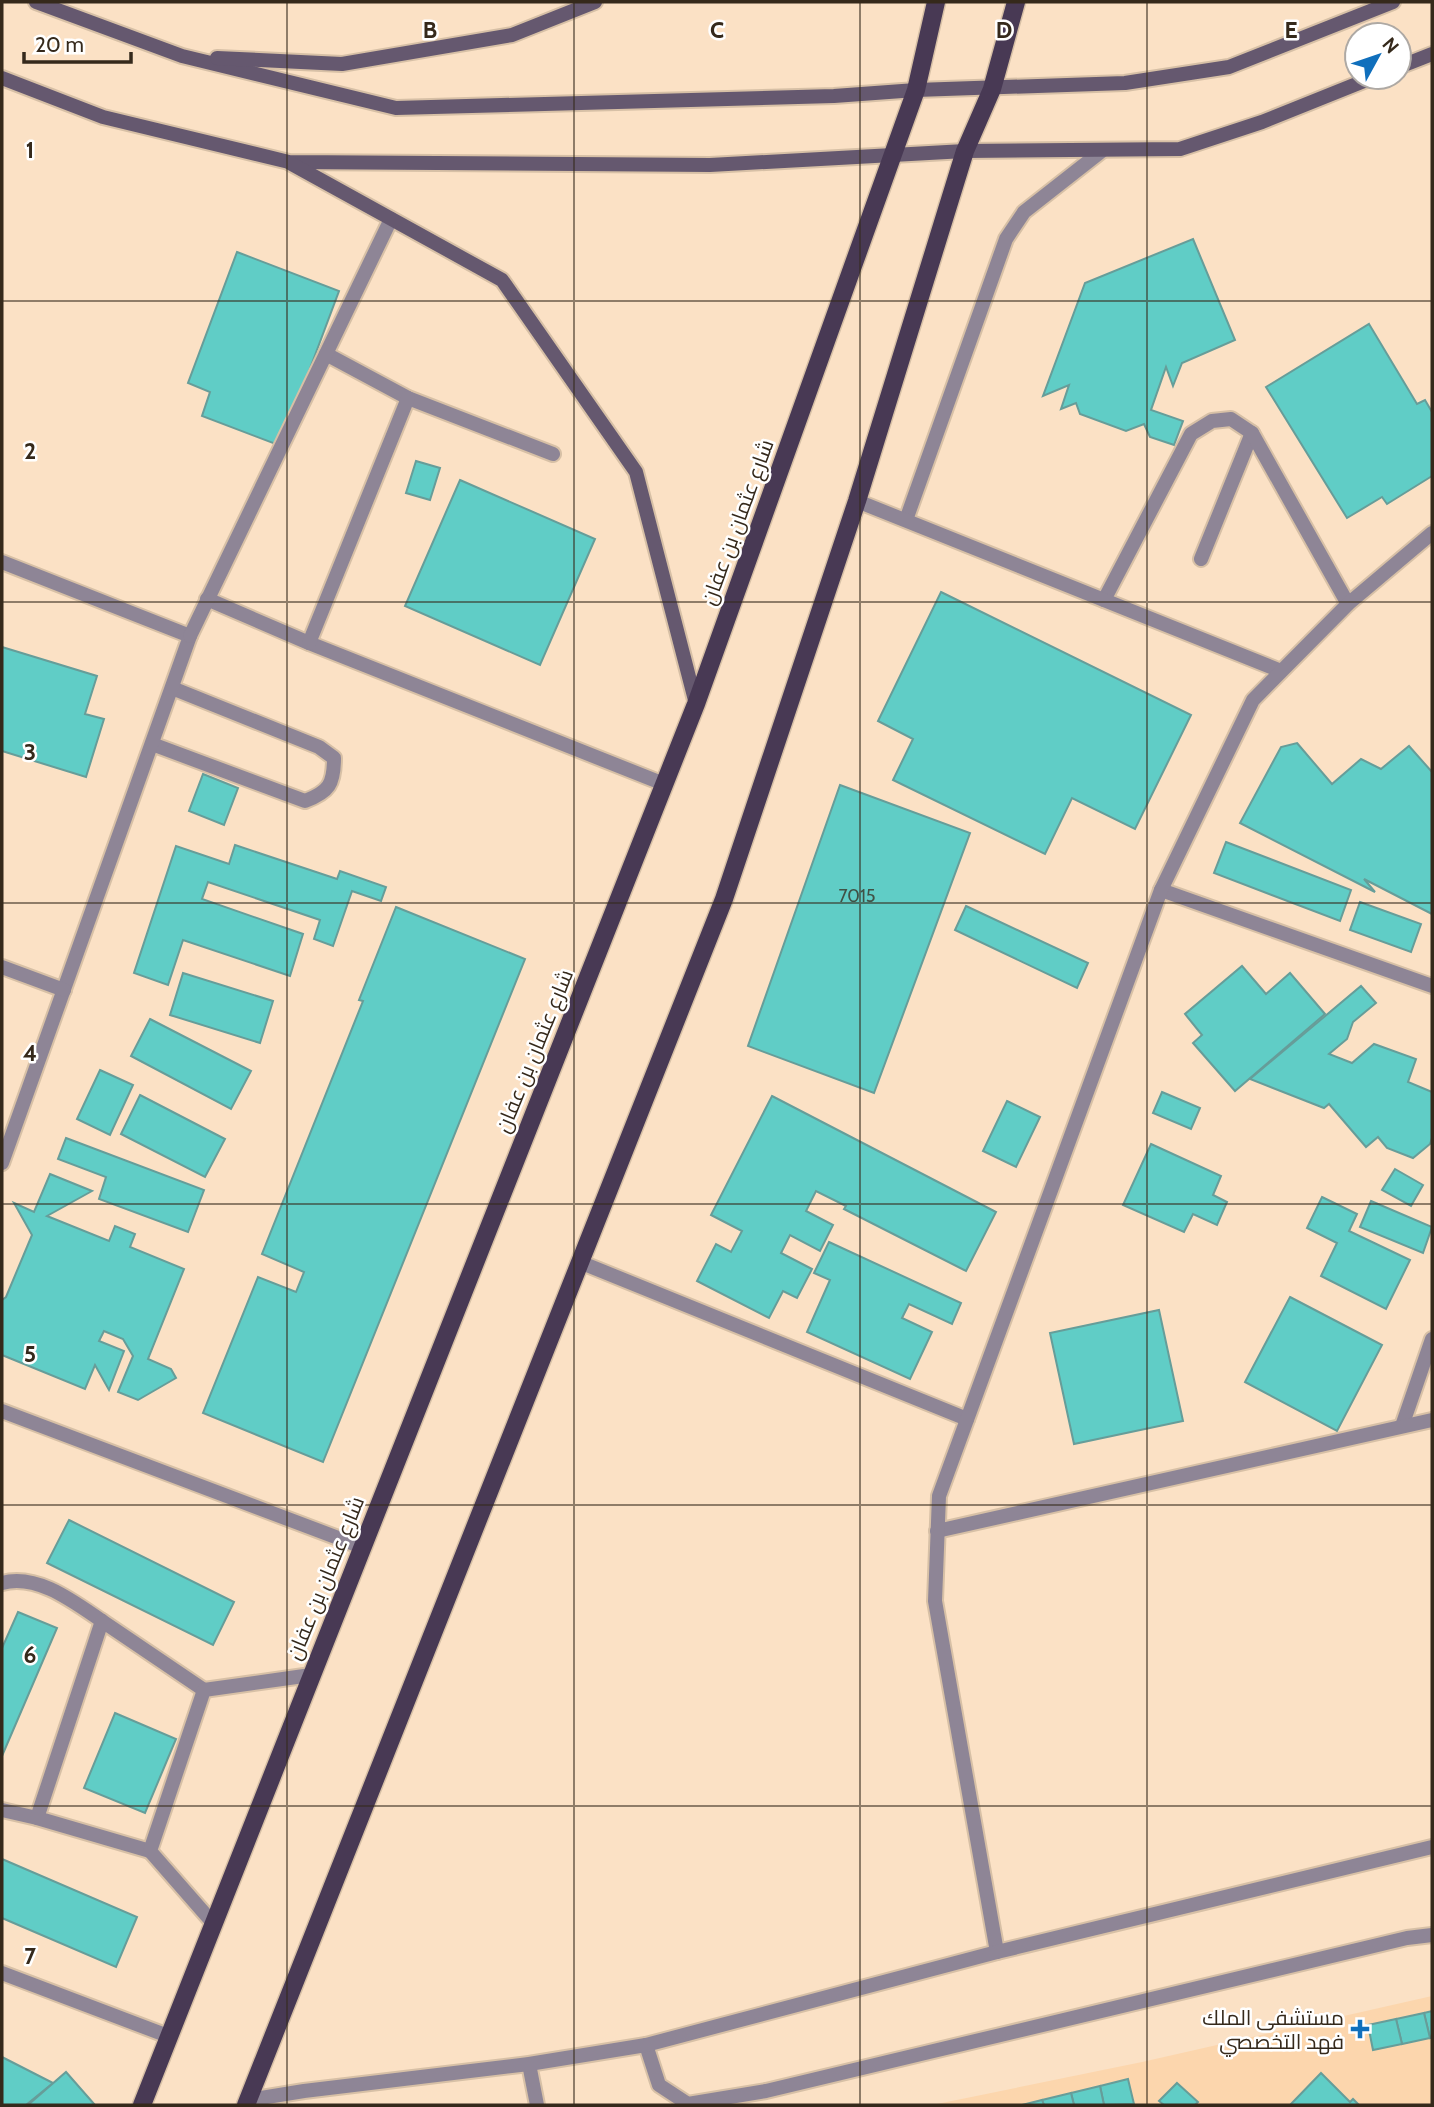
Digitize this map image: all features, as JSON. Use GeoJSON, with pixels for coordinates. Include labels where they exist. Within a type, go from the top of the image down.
{"type":"FeatureCollection","features":[{"type":"Feature","properties":{"kind":"main road","name":"شارع عثمان بن عفان"},"geometry":{"type":"LineString","coordinates":[[142,2105],[696,704],[916,90],[936,2]]}},
{"type":"Feature","properties":{"kind":"main road"},"geometry":{"type":"LineString","coordinates":[[247,2102],[582,1263],[724,899],[857,500],[965,151],[992,89],[1016,2]]}},
{"type":"Feature","properties":{"kind":"street"},"geometry":{"type":"LineString","coordinates":[[36,2],[182,56],[396,107],[834,96],[916,90],[1125,83],[1229,67],[1393,2]]}},
{"type":"Feature","properties":{"kind":"street"},"geometry":{"type":"LineString","coordinates":[[182,56],[342,64],[512,35],[595,2]]}},
{"type":"Feature","properties":{"kind":"street"},"geometry":{"type":"LineString","coordinates":[[1413,61],[1432,54]]}},
{"type":"Feature","properties":{"kind":"street"},"geometry":{"type":"LineString","coordinates":[[2,78],[103,117],[289,162],[710,165],[965,151],[1180,149],[1262,122],[1343,89]]}},
{"type":"Feature","properties":{"kind":"street"},"geometry":{"type":"LineString","coordinates":[[906,520],[1006,239],[1024,212],[1103,150]]}},
{"type":"Feature","properties":{"kind":"street"},"geometry":{"type":"LineString","coordinates":[[289,162],[502,280],[636,472],[696,704]]}},
{"type":"Feature","properties":{"kind":"street"},"geometry":{"type":"LineString","coordinates":[[2,1163],[191,636],[391,219]]}},
{"type":"Feature","properties":{"kind":"street"},"geometry":{"type":"LineString","coordinates":[[326,354],[408,398],[553,454]]}},
{"type":"Feature","properties":{"kind":"street"},"geometry":{"type":"LineString","coordinates":[[309,643],[408,398]]}},
{"type":"Feature","properties":{"kind":"street"},"geometry":{"type":"LineString","coordinates":[[1104,600],[1191,433],[1212,421],[1231,419],[1252,433],[1348,604]]}},
{"type":"Feature","properties":{"kind":"street"},"geometry":{"type":"LineString","coordinates":[[1201,559],[1252,433]]}},
{"type":"Feature","properties":{"kind":"street"},"geometry":{"type":"LineString","coordinates":[[857,500],[1281,671]]}},
{"type":"Feature","properties":{"kind":"street"},"geometry":{"type":"LineString","coordinates":[[997,1952],[935,1601],[939,1496],[1161,890],[1253,700],[1348,604],[1432,533]]}},
{"type":"Feature","properties":{"kind":"street"},"geometry":{"type":"LineString","coordinates":[[2,562],[191,636]]}},
{"type":"Feature","properties":{"kind":"street"},"geometry":{"type":"LineString","coordinates":[[207,599],[309,643],[664,784]]}},
{"type":"Feature","properties":{"kind":"street"},"geometry":{"type":"LineString","coordinates":[[152,744],[305,801],[322,795],[334,778],[334,758],[319,747],[172,688]]}},
{"type":"Feature","properties":{"kind":"street"},"geometry":{"type":"LineString","coordinates":[[1161,890],[1432,986]]}},
{"type":"Feature","properties":{"kind":"street"},"geometry":{"type":"LineString","coordinates":[[2,967],[64,990]]}},
{"type":"Feature","properties":{"kind":"street"},"geometry":{"type":"LineString","coordinates":[[582,1263],[967,1419]]}},
{"type":"Feature","properties":{"kind":"street"},"geometry":{"type":"LineString","coordinates":[[1402,1426],[1432,1339]]}},
{"type":"Feature","properties":{"kind":"street"},"geometry":{"type":"LineString","coordinates":[[2,1411],[362,1547]]}},
{"type":"Feature","properties":{"kind":"street"},"geometry":{"type":"LineString","coordinates":[[937,1531],[1432,1420]]}},
{"type":"Feature","properties":{"kind":"street"},"geometry":{"type":"LineString","coordinates":[[2,1583],[36,1584],[68,1598],[204,1690],[311,1675]]}},
{"type":"Feature","properties":{"kind":"street"},"geometry":{"type":"LineString","coordinates":[[37,1818],[102,1621]]}},
{"type":"Feature","properties":{"kind":"street"},"geometry":{"type":"LineString","coordinates":[[150,1851],[204,1690]]}},
{"type":"Feature","properties":{"kind":"street"},"geometry":{"type":"LineString","coordinates":[[2,1810],[150,1851],[213,1923]]}},
{"type":"Feature","properties":{"kind":"street"},"geometry":{"type":"LineString","coordinates":[[247,2102],[304,2091],[529,2064],[646,2045],[997,1952],[1432,1847]]}},
{"type":"Feature","properties":{"kind":"street"},"geometry":{"type":"LineString","coordinates":[[646,2045],[659,2085],[688,2105],[766,2091],[1407,1938],[1432,1935]]}},
{"type":"Feature","properties":{"kind":"street"},"geometry":{"type":"LineString","coordinates":[[2,1973],[168,2036]]}},
{"type":"Feature","properties":{"kind":"street"},"geometry":{"type":"LineString","coordinates":[[529,2064],[537,2105]]}},
{"type":"Feature","properties":{"kind":"shaded area","name":"مستشفى الملك فهد التخصصي"},"geometry":{"type":"Polygon","coordinates":[[[1432,1996],[1432,2105],[932,2105],[1142,2062],[1432,1996]]]}},
{"type":"Feature","properties":{"kind":"building"},"geometry":{"type":"Polygon","coordinates":[[[1193,239],[1235,340],[1182,363],[1173,386],[1166,367],[1151,410],[1183,421],[1174,445],[1150,437],[1144,424],[1126,431],[1080,414],[1076,403],[1061,409],[1069,385],[1043,396],[1085,283],[1193,239]]]}},
{"type":"Feature","properties":{"kind":"building"},"geometry":{"type":"Polygon","coordinates":[[[237,252],[339,291],[281,446],[202,416],[210,392],[188,383],[237,252]]]}},
{"type":"Feature","properties":{"kind":"building"},"geometry":{"type":"Polygon","coordinates":[[[1369,324],[1417,404],[1425,400],[1432,412],[1432,476],[1387,504],[1382,497],[1347,518],[1266,387],[1369,324]]]}},
{"type":"Feature","properties":{"kind":"building"},"geometry":{"type":"Polygon","coordinates":[[[416,461],[440,468],[430,500],[406,493],[416,461]]]}},
{"type":"Feature","properties":{"kind":"building"},"geometry":{"type":"Polygon","coordinates":[[[460,480],[595,539],[540,665],[405,606],[460,480]]]}},
{"type":"Feature","properties":{"kind":"building"},"geometry":{"type":"Polygon","coordinates":[[[941,592],[1191,715],[1135,829],[1072,798],[1045,854],[893,780],[913,739],[878,721],[941,592]]]}},
{"type":"Feature","properties":{"kind":"building"},"geometry":{"type":"Polygon","coordinates":[[[2,647],[97,676],[85,714],[104,719],[86,777],[2,751],[2,647]]]}},
{"type":"Feature","properties":{"kind":"building"},"geometry":{"type":"Polygon","coordinates":[[[1297,743],[1332,784],[1361,759],[1381,769],[1409,746],[1432,772],[1432,914],[1364,879],[1375,892],[1240,823],[1281,747],[1297,743]]]}},
{"type":"Feature","properties":{"kind":"building"},"geometry":{"type":"Polygon","coordinates":[[[203,774],[238,788],[224,825],[189,811],[203,774]]]}},
{"type":"Feature","properties":{"kind":"building"},"geometry":{"type":"Polygon","coordinates":[[[840,785],[970,833],[874,1093],[748,1046],[840,785]]]}},
{"type":"Feature","properties":{"kind":"building"},"geometry":{"type":"Polygon","coordinates":[[[1226,842],[1351,890],[1340,921],[1214,873],[1226,842]]]}},
{"type":"Feature","properties":{"kind":"building"},"geometry":{"type":"Polygon","coordinates":[[[235,845],[337,879],[340,871],[386,887],[381,901],[352,891],[333,946],[314,939],[320,920],[208,882],[202,899],[303,934],[290,976],[183,940],[168,985],[134,973],[176,846],[229,864],[235,845]]]}},
{"type":"Feature","properties":{"kind":"building"},"geometry":{"type":"Polygon","coordinates":[[[1360,902],[1421,924],[1411,952],[1350,930],[1360,902]]]}},
{"type":"Feature","properties":{"kind":"building"},"geometry":{"type":"Polygon","coordinates":[[[966,906],[1088,963],[1077,988],[955,930],[966,906]]]}},
{"type":"Feature","properties":{"kind":"building"},"geometry":{"type":"Polygon","coordinates":[[[396,907],[525,959],[323,1462],[203,1413],[258,1277],[296,1292],[304,1272],[262,1254],[363,1001],[359,1000],[396,907]]]}},
{"type":"Feature","properties":{"kind":"building"},"geometry":{"type":"Polygon","coordinates":[[[1242,966],[1266,994],[1290,973],[1325,1014],[1235,1091],[1193,1043],[1202,1035],[1185,1014],[1242,966]]]}},
{"type":"Feature","properties":{"kind":"building"},"geometry":{"type":"Polygon","coordinates":[[[183,973],[273,1001],[260,1043],[170,1015],[183,973]]]}},
{"type":"Feature","properties":{"kind":"building"},"geometry":{"type":"Polygon","coordinates":[[[1361,986],[1376,1003],[1353,1022],[1347,1039],[1329,1054],[1352,1063],[1374,1044],[1416,1059],[1408,1082],[1432,1092],[1432,1138],[1430,1144],[1413,1158],[1387,1148],[1378,1137],[1366,1147],[1329,1104],[1324,1108],[1250,1079],[1361,986]]]}},
{"type":"Feature","properties":{"kind":"building"},"geometry":{"type":"Polygon","coordinates":[[[150,1019],[251,1071],[231,1109],[131,1056],[150,1019]]]}},
{"type":"Feature","properties":{"kind":"building"},"geometry":{"type":"Polygon","coordinates":[[[100,1070],[133,1085],[110,1135],[77,1119],[100,1070]]]}},
{"type":"Feature","properties":{"kind":"building"},"geometry":{"type":"Polygon","coordinates":[[[1162,1092],[1200,1108],[1191,1129],[1153,1113],[1162,1092]]]}},
{"type":"Feature","properties":{"kind":"building"},"geometry":{"type":"Polygon","coordinates":[[[140,1095],[225,1139],[205,1177],[121,1134],[140,1095]]]}},
{"type":"Feature","properties":{"kind":"building"},"geometry":{"type":"Polygon","coordinates":[[[772,1096],[996,1212],[966,1271],[844,1209],[846,1206],[816,1191],[806,1211],[833,1225],[820,1251],[790,1235],[781,1253],[812,1269],[797,1298],[783,1291],[769,1318],[697,1281],[716,1244],[731,1252],[742,1231],[711,1215],[772,1096]]]}},
{"type":"Feature","properties":{"kind":"building"},"geometry":{"type":"Polygon","coordinates":[[[1007,1101],[1040,1117],[1016,1167],[983,1151],[1007,1101]]]}},
{"type":"Feature","properties":{"kind":"building"},"geometry":{"type":"Polygon","coordinates":[[[66,1138],[204,1190],[188,1232],[99,1199],[106,1177],[58,1159],[66,1138]]]}},
{"type":"Feature","properties":{"kind":"building"},"geometry":{"type":"Polygon","coordinates":[[[1151,1144],[1221,1176],[1213,1195],[1227,1202],[1217,1225],[1193,1214],[1184,1232],[1123,1205],[1151,1144]]]}},
{"type":"Feature","properties":{"kind":"building"},"geometry":{"type":"Polygon","coordinates":[[[1395,1169],[1423,1185],[1411,1206],[1382,1190],[1395,1169]]]}},
{"type":"Feature","properties":{"kind":"building"},"geometry":{"type":"Polygon","coordinates":[[[50,1174],[92,1191],[47,1216],[109,1241],[115,1226],[135,1234],[130,1247],[184,1269],[148,1359],[171,1369],[176,1378],[138,1400],[118,1392],[133,1356],[123,1339],[104,1331],[99,1341],[124,1351],[109,1390],[95,1365],[85,1389],[2,1355],[2,1300],[6,1297],[32,1235],[14,1203],[34,1212],[50,1174]]]}},
{"type":"Feature","properties":{"kind":"building"},"geometry":{"type":"Polygon","coordinates":[[[1322,1197],[1357,1214],[1349,1231],[1410,1260],[1386,1309],[1321,1276],[1337,1243],[1307,1228],[1322,1197]]]}},
{"type":"Feature","properties":{"kind":"building"},"geometry":{"type":"Polygon","coordinates":[[[1371,1201],[1432,1227],[1423,1253],[1360,1227],[1371,1201]]]}},
{"type":"Feature","properties":{"kind":"building"},"geometry":{"type":"Polygon","coordinates":[[[829,1242],[961,1303],[952,1324],[909,1304],[902,1318],[932,1332],[910,1379],[807,1332],[830,1280],[814,1273],[829,1242]]]}},
{"type":"Feature","properties":{"kind":"building"},"geometry":{"type":"Polygon","coordinates":[[[1290,1297],[1382,1345],[1337,1431],[1245,1382],[1290,1297]]]}},
{"type":"Feature","properties":{"kind":"building"},"geometry":{"type":"Polygon","coordinates":[[[1159,1310],[1183,1421],[1074,1444],[1050,1333],[1159,1310]]]}},
{"type":"Feature","properties":{"kind":"building"},"geometry":{"type":"Polygon","coordinates":[[[69,1520],[234,1602],[213,1645],[47,1563],[69,1520]]]}},
{"type":"Feature","properties":{"kind":"building"},"geometry":{"type":"Polygon","coordinates":[[[18,1612],[57,1628],[2,1756],[2,1648],[18,1612]]]}},
{"type":"Feature","properties":{"kind":"building"},"geometry":{"type":"Polygon","coordinates":[[[115,1713],[176,1739],[145,1813],[84,1788],[115,1713]]]}},
{"type":"Feature","properties":{"kind":"building"},"geometry":{"type":"Polygon","coordinates":[[[2,1859],[137,1917],[116,1967],[2,1918],[2,1859]]]}},
{"type":"Feature","properties":{"kind":"building"},"geometry":{"type":"Polygon","coordinates":[[[1432,2011],[1432,2037],[1430,2038],[1424,2013],[1432,2011]]]}},
{"type":"Feature","properties":{"kind":"building"},"geometry":{"type":"Polygon","coordinates":[[[1424,2013],[1430,2038],[1402,2044],[1396,2019],[1424,2013]]]}},
{"type":"Feature","properties":{"kind":"building"},"geometry":{"type":"Polygon","coordinates":[[[1396,2019],[1402,2044],[1373,2050],[1368,2025],[1396,2019]]]}},
{"type":"Feature","properties":{"kind":"building"},"geometry":{"type":"Polygon","coordinates":[[[2,2057],[53,2083],[26,2105],[2,2105],[2,2057]]]}},
{"type":"Feature","properties":{"kind":"building"},"geometry":{"type":"Polygon","coordinates":[[[66,2072],[95,2105],[28,2105],[66,2072]]]}},
{"type":"Feature","properties":{"kind":"building"},"geometry":{"type":"Polygon","coordinates":[[[1321,2073],[1350,2102],[1353,2099],[1359,2105],[1290,2105],[1321,2073]]]}},
{"type":"Feature","properties":{"kind":"building"},"geometry":{"type":"Polygon","coordinates":[[[1128,2079],[1134,2104],[1104,2105],[1100,2086],[1128,2079]]]}},
{"type":"Feature","properties":{"kind":"building"},"geometry":{"type":"Polygon","coordinates":[[[1177,2083],[1198,2102],[1195,2105],[1164,2105],[1159,2101],[1177,2083]]]}},
{"type":"Feature","properties":{"kind":"building"},"geometry":{"type":"Polygon","coordinates":[[[1100,2086],[1104,2105],[1074,2105],[1071,2093],[1100,2086]]]}},
{"type":"Feature","properties":{"kind":"building"},"geometry":{"type":"Polygon","coordinates":[[[1071,2093],[1074,2105],[1044,2105],[1042,2100],[1071,2093]]]}},
{"type":"Feature","properties":{"kind":"building"},"geometry":{"type":"Polygon","coordinates":[[[1042,2100],[1044,2105],[1022,2105],[1042,2100]]]}},
{"type":"Feature","properties":{"kind":"place","name":"مستشفى الملك فهد التخصصي"},"geometry":{"type":"Point","coordinates":[1360,2029]}}]}
